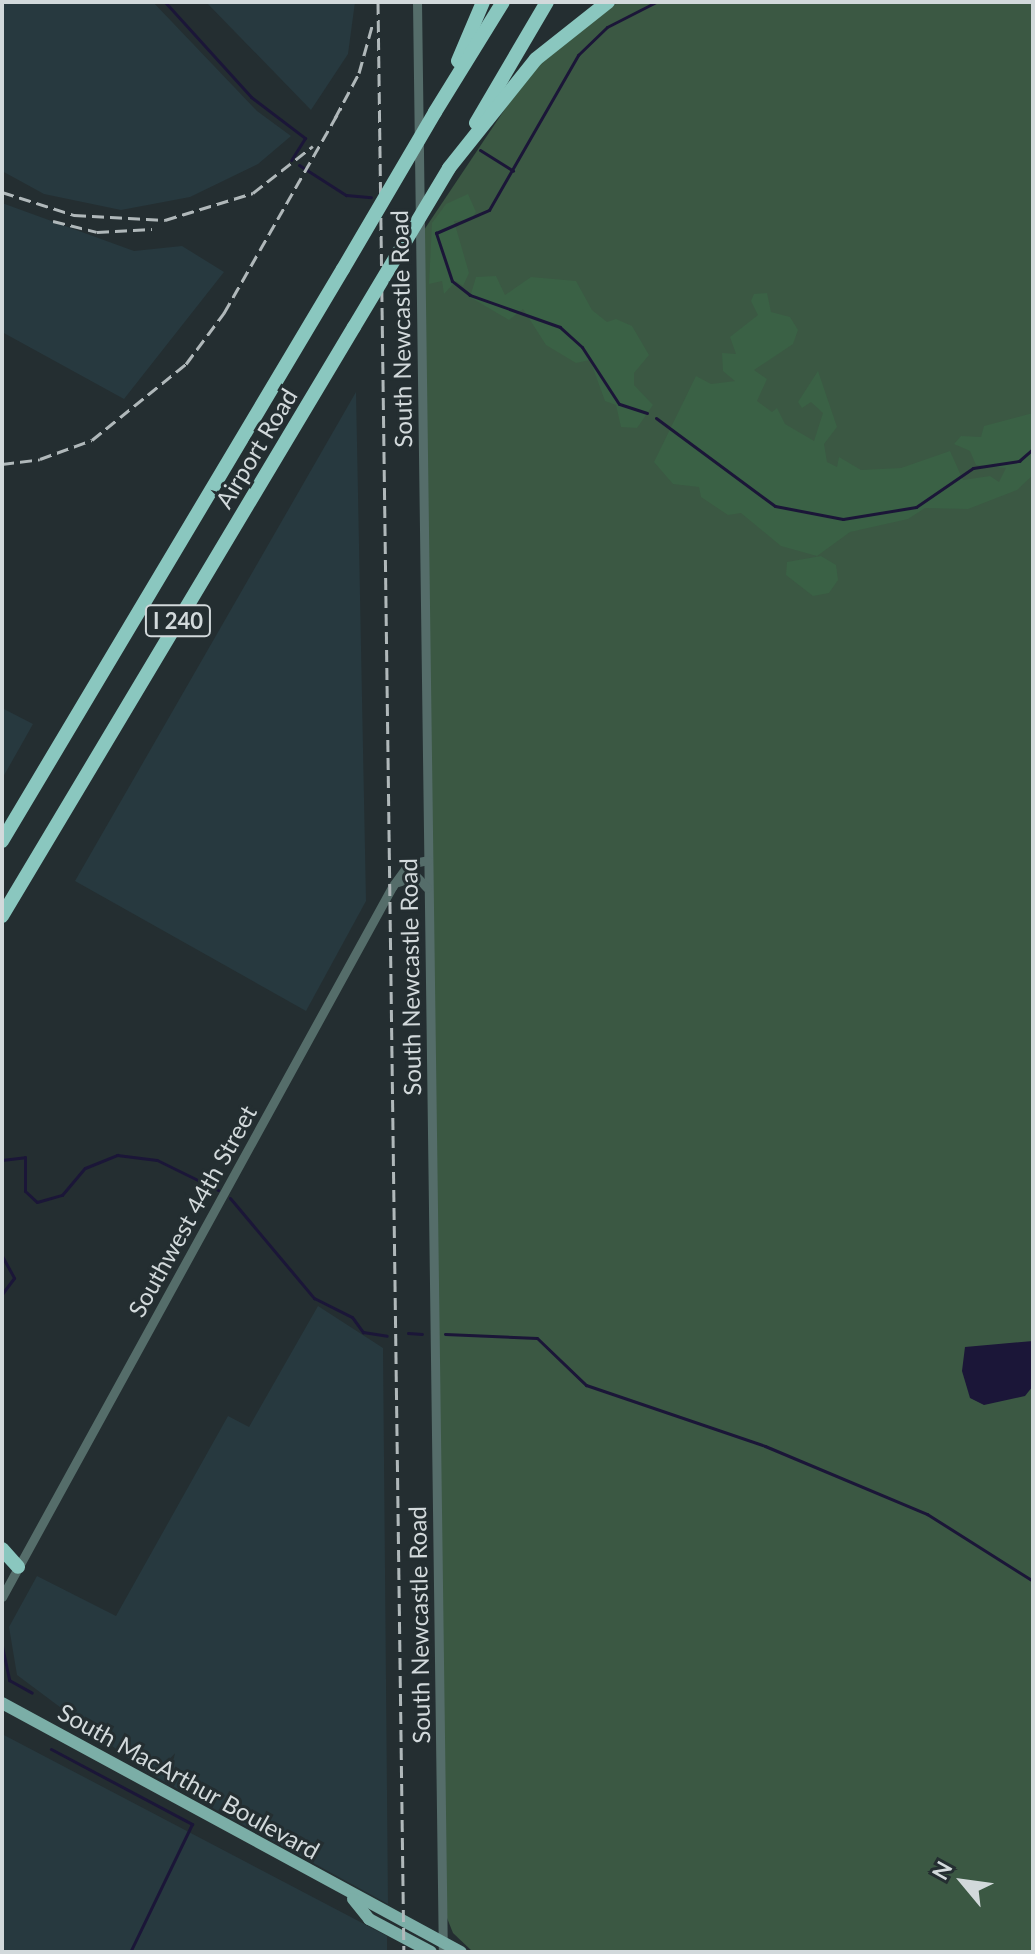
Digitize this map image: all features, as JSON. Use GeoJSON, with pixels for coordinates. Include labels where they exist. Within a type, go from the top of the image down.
{"type":"FeatureCollection","features":[{"type":"Feature","properties":{"kind":"highway"},"geometry":{"type":"LineString","coordinates":[[450,86],[483,2]]}},
{"type":"Feature","properties":{"kind":"highway","name":"Airport Road"},"geometry":{"type":"LineString","coordinates":[[2,841],[450,86],[503,2]]}},
{"type":"Feature","properties":{"kind":"highway","name":"Airport Road"},"geometry":{"type":"LineString","coordinates":[[2,916],[547,2]]}},
{"type":"Feature","properties":{"kind":"highway"},"geometry":{"type":"LineString","coordinates":[[449,168],[536,59],[608,2]]}},
{"type":"Feature","properties":{"kind":"highway"},"geometry":{"type":"LineString","coordinates":[[2,1549],[18,1567]]}},
{"type":"Feature","properties":{"kind":"main road","name":"South MacArthur Boulevard"},"geometry":{"type":"LineString","coordinates":[[2,1703],[353,1899],[380,1906],[443,1947],[461,1952]]}},
{"type":"Feature","properties":{"kind":"main road","name":"South MacArthur Boulevard"},"geometry":{"type":"LineString","coordinates":[[353,1899],[369,1919],[431,1952]]}},
{"type":"Feature","properties":{"kind":"street","name":"South Newcastle Road"},"geometry":{"type":"LineString","coordinates":[[417,2],[443,1947]]}},
{"type":"Feature","properties":{"kind":"street","name":"Southwest 44th Street"},"geometry":{"type":"LineString","coordinates":[[2,1597],[392,887],[409,864],[428,860]]}},
{"type":"Feature","properties":{"kind":"street"},"geometry":{"type":"LineString","coordinates":[[392,887],[412,875],[429,891]]}},
{"type":"Feature","properties":{"kind":"shaded area"},"geometry":{"type":"Polygon","coordinates":[[[2,2],[153,2],[257,111],[291,136],[258,164],[190,197],[121,210],[44,194],[2,171],[2,2]]]}},
{"type":"Feature","properties":{"kind":"shaded area"},"geometry":{"type":"Polygon","coordinates":[[[206,2],[355,2],[348,54],[311,110],[206,2]]]}},
{"type":"Feature","properties":{"kind":"shaded area"},"geometry":{"type":"Polygon","coordinates":[[[2,203],[134,251],[182,246],[224,272],[124,399],[2,332],[2,203]]]}},
{"type":"Feature","properties":{"kind":"shaded area"},"geometry":{"type":"Polygon","coordinates":[[[356,392],[366,901],[306,1011],[75,881],[356,392]]]}},
{"type":"Feature","properties":{"kind":"shaded area"},"geometry":{"type":"Polygon","coordinates":[[[2,708],[33,724],[2,779],[2,708]]]}},
{"type":"Feature","properties":{"kind":"shaded area"},"geometry":{"type":"Polygon","coordinates":[[[318,1306],[383,1348],[388,1904],[147,1772],[17,1675],[9,1627],[37,1576],[116,1616],[228,1416],[249,1427],[318,1306]]]}},
{"type":"Feature","properties":{"kind":"shaded area"},"geometry":{"type":"Polygon","coordinates":[[[1033,1341],[1033,1386],[1025,1396],[984,1405],[970,1398],[962,1371],[965,1347],[1033,1341]]]}},
{"type":"Feature","properties":{"kind":"shaded area"},"geometry":{"type":"Polygon","coordinates":[[[2,1734],[387,1936],[387,1952],[2,1952],[2,1734]]]}},
{"type":"Feature","properties":{"kind":"green space"},"geometry":{"type":"Polygon","coordinates":[[[618,2],[1033,2],[1033,1952],[473,1952],[453,1933],[445,1913],[424,230],[529,73],[618,2]]]}},
{"type":"Feature","properties":{"kind":"green space"},"geometry":{"type":"Polygon","coordinates":[[[468,194],[476,212],[471,220],[454,221],[469,273],[463,286],[456,281],[444,294],[442,281],[429,284],[432,223],[446,204],[468,194]]]}},
{"type":"Feature","properties":{"kind":"green space"},"geometry":{"type":"Polygon","coordinates":[[[496,276],[505,295],[531,277],[576,281],[592,310],[607,322],[616,319],[632,326],[649,355],[634,373],[634,385],[653,405],[637,428],[621,427],[616,405],[605,401],[590,360],[576,363],[546,345],[523,309],[509,320],[470,297],[476,277],[496,276]]]}},
{"type":"Feature","properties":{"kind":"green space"},"geometry":{"type":"Polygon","coordinates":[[[767,293],[771,312],[790,317],[798,330],[793,344],[754,370],[767,379],[757,401],[772,412],[777,408],[785,424],[814,441],[823,413],[811,402],[802,408],[798,402],[818,371],[837,427],[824,444],[827,462],[837,467],[839,457],[861,470],[901,468],[950,451],[963,480],[990,476],[999,482],[1006,468],[976,465],[970,451],[954,444],[961,436],[981,437],[984,426],[1033,413],[1032,476],[1017,490],[968,509],[925,508],[908,519],[850,532],[817,556],[781,546],[741,513],[728,515],[701,497],[699,487],[673,484],[654,462],[696,376],[711,384],[735,381],[723,371],[722,353],[736,354],[730,337],[758,315],[751,301],[754,294],[767,293]]]}},
{"type":"Feature","properties":{"kind":"green space"},"geometry":{"type":"Polygon","coordinates":[[[821,556],[836,565],[838,580],[829,593],[813,596],[786,575],[787,562],[821,556]]]}},
{"type":"Feature","properties":{"kind":"waterway"},"geometry":{"type":"LineString","coordinates":[[165,2],[251,97],[305,138],[291,160]]}},
{"type":"Feature","properties":{"kind":"waterway"},"geometry":{"type":"LineString","coordinates":[[647,413],[619,404],[582,347],[560,327],[470,295],[452,281],[436,233],[489,210],[578,55],[607,27],[656,2]]}},
{"type":"Feature","properties":{"kind":"waterway"},"geometry":{"type":"LineString","coordinates":[[480,150],[513,171]]}},
{"type":"Feature","properties":{"kind":"waterway"},"geometry":{"type":"LineString","coordinates":[[299,165],[346,195],[371,197]]}},
{"type":"Feature","properties":{"kind":"waterway"},"geometry":{"type":"LineString","coordinates":[[656,418],[775,506],[843,519],[916,507],[973,468],[1019,461],[1033,449]]}},
{"type":"Feature","properties":{"kind":"waterway"},"geometry":{"type":"LineString","coordinates":[[2,1160],[25,1157],[25,1191],[37,1202],[62,1195],[85,1168],[117,1155],[157,1160],[218,1190]]}},
{"type":"Feature","properties":{"kind":"waterway"},"geometry":{"type":"LineString","coordinates":[[230,1198],[314,1298],[352,1317],[363,1332],[387,1336]]}},
{"type":"Feature","properties":{"kind":"waterway"},"geometry":{"type":"LineString","coordinates":[[2,1256],[14,1278],[2,1294]]}},
{"type":"Feature","properties":{"kind":"waterway"},"geometry":{"type":"LineString","coordinates":[[408,1333],[422,1334]]}},
{"type":"Feature","properties":{"kind":"waterway"},"geometry":{"type":"LineString","coordinates":[[445,1334],[537,1338],[586,1385],[765,1446],[927,1514],[1033,1581]]}},
{"type":"Feature","properties":{"kind":"waterway"},"geometry":{"type":"LineString","coordinates":[[2,1646],[9,1680],[32,1693]]}},
{"type":"Feature","properties":{"kind":"waterway"},"geometry":{"type":"LineString","coordinates":[[51,1749],[192,1824],[130,1952]]}},
{"type":"Feature","properties":{"kind":"railway"},"geometry":{"type":"LineString","coordinates":[[378,2],[404,1952]]}},
{"type":"Feature","properties":{"kind":"railway"},"geometry":{"type":"LineString","coordinates":[[335,118],[359,73],[372,26]]}},
{"type":"Feature","properties":{"kind":"railway"},"geometry":{"type":"LineString","coordinates":[[2,464],[40,459],[92,440],[186,364],[224,313],[341,108]]}},
{"type":"Feature","properties":{"kind":"railway"},"geometry":{"type":"LineString","coordinates":[[2,192],[74,215],[165,220],[253,193],[313,146]]}},
{"type":"Feature","properties":{"kind":"railway"},"geometry":{"type":"LineString","coordinates":[[53,221],[97,232],[152,229]]}}]}
